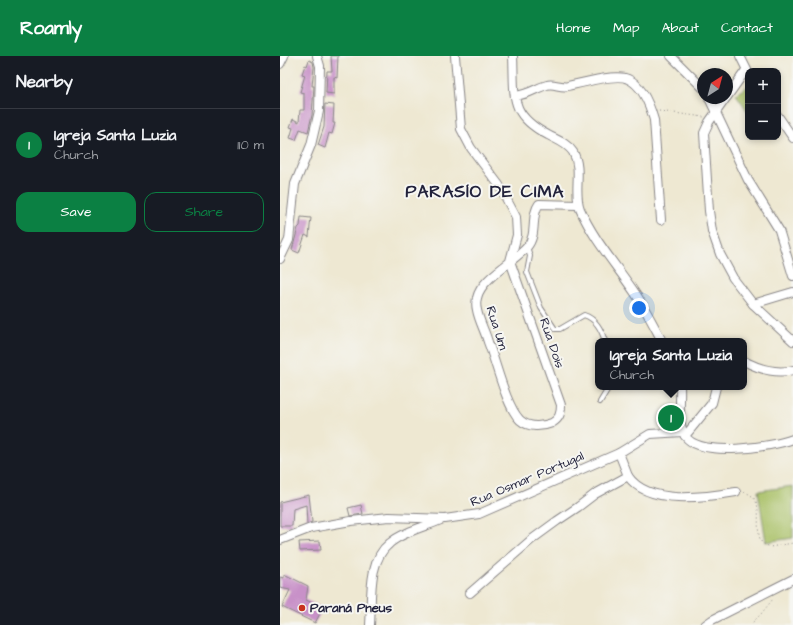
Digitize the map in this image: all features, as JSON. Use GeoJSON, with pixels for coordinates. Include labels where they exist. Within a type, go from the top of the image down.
{"type":"FeatureCollection","features":[{"type":"Feature","properties":{"kind":"street"},"geometry":{"type":"LineString","coordinates":[[280,64],[284,56]]}},
{"type":"Feature","properties":{"kind":"street"},"geometry":{"type":"LineString","coordinates":[[455,56],[459,116],[463,134],[471,148],[494,178],[516,217],[517,235],[510,261]]}},
{"type":"Feature","properties":{"kind":"street"},"geometry":{"type":"LineString","coordinates":[[513,56],[517,108],[522,117],[536,128],[562,142],[573,152],[578,167],[578,205],[590,228],[637,295],[660,338]]}},
{"type":"Feature","properties":{"kind":"street"},"geometry":{"type":"LineString","coordinates":[[671,56],[697,82]]}},
{"type":"Feature","properties":{"kind":"street"},"geometry":{"type":"LineString","coordinates":[[740,56],[746,68]]}},
{"type":"Feature","properties":{"kind":"street"},"geometry":{"type":"LineString","coordinates":[[280,259],[289,240],[294,184],[311,145],[316,126],[320,95],[318,57]]}},
{"type":"Feature","properties":{"kind":"street"},"geometry":{"type":"LineString","coordinates":[[733,90],[745,74]]}},
{"type":"Feature","properties":{"kind":"street"},"geometry":{"type":"LineString","coordinates":[[515,96],[528,94],[550,84],[567,86],[577,82],[623,77],[635,84],[651,109],[657,142],[657,177],[661,220]]}},
{"type":"Feature","properties":{"kind":"street"},"geometry":{"type":"LineString","coordinates":[[711,104],[714,115],[748,180],[779,230],[793,276]]}},
{"type":"Feature","properties":{"kind":"street"},"geometry":{"type":"LineString","coordinates":[[722,104],[714,115],[704,133],[712,231],[727,267],[753,304],[793,341]]}},
{"type":"Feature","properties":{"kind":"street"},"geometry":{"type":"LineString","coordinates":[[781,120],[793,138]]}},
{"type":"Feature","properties":{"kind":"street","name":"Rua Um"},"geometry":{"type":"LineString","coordinates":[[544,426],[526,424],[513,410],[477,309],[477,298],[482,288],[527,246],[532,237],[536,209],[539,204],[578,205]]}},
{"type":"Feature","properties":{"kind":"street","name":"Rua Dois"},"geometry":{"type":"LineString","coordinates":[[510,261],[561,406],[558,418],[544,426]]}},
{"type":"Feature","properties":{"kind":"street"},"geometry":{"type":"LineString","coordinates":[[753,304],[793,292]]}},
{"type":"Feature","properties":{"kind":"street"},"geometry":{"type":"LineString","coordinates":[[747,363],[752,366],[771,371],[793,370]]}},
{"type":"Feature","properties":{"kind":"street"},"geometry":{"type":"LineString","coordinates":[[680,390],[684,434],[691,442],[698,445],[719,448],[759,447],[793,439]]}},
{"type":"Feature","properties":{"kind":"street"},"geometry":{"type":"LineString","coordinates":[[684,434],[712,403],[715,390]]}},
{"type":"Feature","properties":{"kind":"street","name":"Rua Osmar Portugal"},"geometry":{"type":"LineString","coordinates":[[280,540],[311,528],[351,521],[389,517],[445,518],[484,513],[562,477],[619,453],[650,434],[684,434]]}},
{"type":"Feature","properties":{"kind":"street"},"geometry":{"type":"LineString","coordinates":[[619,453],[628,476],[634,484],[642,489],[676,497],[701,498],[736,492]]}},
{"type":"Feature","properties":{"kind":"street"},"geometry":{"type":"LineString","coordinates":[[470,593],[531,540],[594,494],[628,476]]}},
{"type":"Feature","properties":{"kind":"street"},"geometry":{"type":"LineString","coordinates":[[370,625],[374,570],[381,552],[400,536],[445,518]]}},
{"type":"Feature","properties":{"kind":"street"},"geometry":{"type":"LineString","coordinates":[[705,625],[793,579]]}},
{"type":"Feature","properties":{"kind":"lane"},"geometry":{"type":"LineString","coordinates":[[527,246],[530,256],[527,272],[540,308],[549,323],[555,329],[560,329],[584,315],[590,317],[601,331],[603,338]]}},
{"type":"Feature","properties":{"kind":"lane"},"geometry":{"type":"LineString","coordinates":[[600,402],[607,390]]}},
{"type":"Feature","properties":{"kind":"path"},"geometry":{"type":"LineString","coordinates":[[651,109],[714,115]]}},
{"type":"Feature","properties":{"kind":"path"},"geometry":{"type":"LineString","coordinates":[[736,492],[747,493],[756,501],[758,513],[758,535],[763,545],[770,547],[793,543]]}},
{"type":"Feature","properties":{"kind":"path"},"geometry":{"type":"LineString","coordinates":[[750,625],[761,614],[773,597]]}},
{"type":"Feature","properties":{"kind":"green space"},"geometry":{"type":"Polygon","coordinates":[[[745,88],[745,108],[736,94],[745,88]]]}},
{"type":"Feature","properties":{"kind":"green space"},"geometry":{"type":"Polygon","coordinates":[[[793,486],[793,538],[766,542],[758,491],[793,486]]]}},
{"type":"Feature","properties":{"kind":"building"},"geometry":{"type":"Polygon","coordinates":[[[331,56],[338,56],[337,78],[334,77],[334,94],[326,93],[327,71],[332,71],[331,56]]]}},
{"type":"Feature","properties":{"kind":"building"},"geometry":{"type":"Polygon","coordinates":[[[309,60],[313,62],[314,67],[312,86],[314,86],[312,115],[308,132],[300,129],[296,140],[290,138],[293,128],[290,127],[293,119],[299,122],[300,110],[304,110],[304,93],[300,92],[305,75],[302,74],[305,65],[307,66],[309,60]]]}},
{"type":"Feature","properties":{"kind":"building"},"geometry":{"type":"Polygon","coordinates":[[[325,104],[334,105],[333,123],[335,123],[332,134],[329,133],[325,148],[318,145],[324,127],[325,104]]]}},
{"type":"Feature","properties":{"kind":"building"},"geometry":{"type":"Polygon","coordinates":[[[301,217],[311,218],[309,237],[305,235],[299,253],[292,250],[298,228],[300,226],[301,217]]]}},
{"type":"Feature","properties":{"kind":"building"},"geometry":{"type":"Polygon","coordinates":[[[309,495],[312,522],[307,524],[306,505],[293,509],[292,526],[280,526],[280,502],[309,495]]]}},
{"type":"Feature","properties":{"kind":"building"},"geometry":{"type":"Polygon","coordinates":[[[361,505],[363,514],[350,516],[348,508],[361,505]]]}},
{"type":"Feature","properties":{"kind":"building"},"geometry":{"type":"Polygon","coordinates":[[[320,541],[321,550],[300,551],[299,542],[320,541]]]}},
{"type":"Feature","properties":{"kind":"building","name":"Paraná Pneus"},"geometry":{"type":"Polygon","coordinates":[[[284,574],[308,586],[306,600],[323,608],[315,623],[282,607],[290,590],[280,588],[280,577],[284,578],[284,574]]]}},
{"type":"Feature","properties":{"kind":"place","name":"Igreja Santa Luzia"},"geometry":{"type":"Point","coordinates":[671,418]}},
{"type":"Feature","properties":{"kind":"place","name":"Paraná Pneus"},"geometry":{"type":"Point","coordinates":[302,608]}},
{"type":"Feature","properties":{"kind":"district","name":"PARASÍO DE CIMA"},"geometry":{"type":"Point","coordinates":[485,192]}}]}
